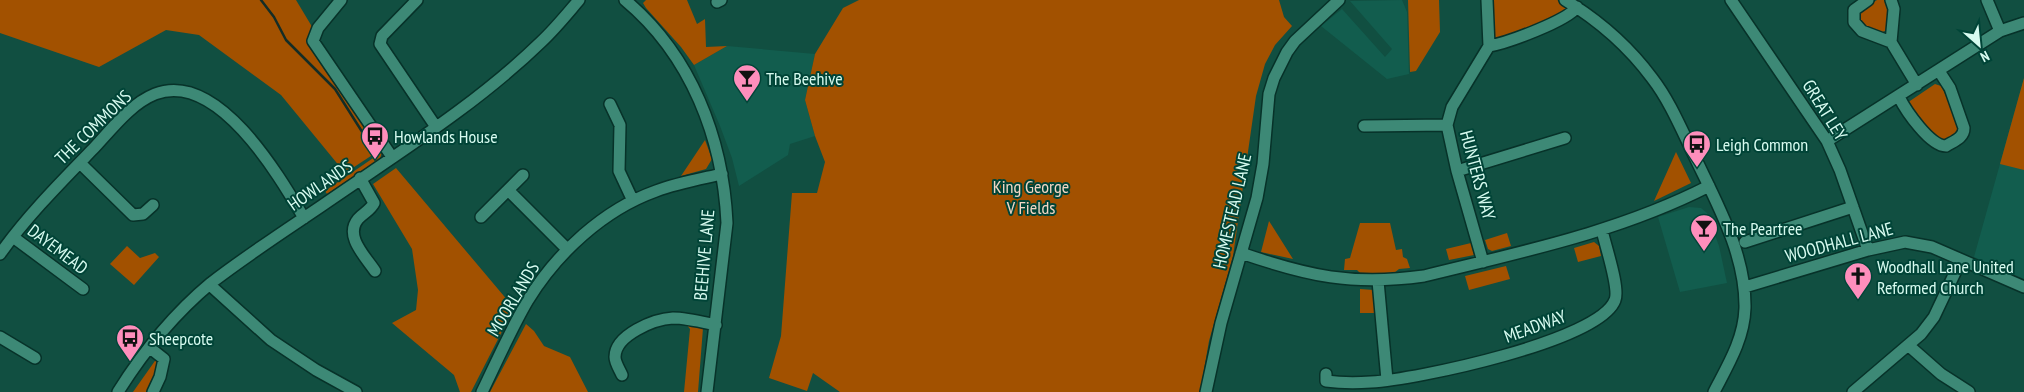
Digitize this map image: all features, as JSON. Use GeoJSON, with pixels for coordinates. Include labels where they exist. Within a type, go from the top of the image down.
{"type":"FeatureCollection","features":[{"type":"Feature","properties":{"kind":"street"},"geometry":{"type":"LineString","coordinates":[[341,0],[318,28],[313,40],[392,157]]}},
{"type":"Feature","properties":{"kind":"street"},"geometry":{"type":"LineString","coordinates":[[417,0],[382,36],[380,44],[436,127]]}},
{"type":"Feature","properties":{"kind":"street","name":"HOWLANDS"},"geometry":{"type":"LineString","coordinates":[[118,392],[150,348],[179,314],[210,285],[252,253],[436,127],[494,83],[542,42],[579,0]]}},
{"type":"Feature","properties":{"kind":"street","name":"BEEHIVE LANE"},"geometry":{"type":"LineString","coordinates":[[625,0],[639,12],[678,58],[709,121],[722,174],[727,222],[707,392]]}},
{"type":"Feature","properties":{"kind":"street","name":"HOMESTEAD LANE"},"geometry":{"type":"LineString","coordinates":[[1206,392],[1221,323],[1257,198],[1263,164],[1269,94],[1274,78],[1287,52],[1295,41],[1339,0]]}},
{"type":"Feature","properties":{"kind":"street"},"geometry":{"type":"LineString","coordinates":[[1486,0],[1489,46],[1504,43],[1542,27],[1573,12],[1577,8]]}},
{"type":"Feature","properties":{"kind":"street"},"geometry":{"type":"LineString","coordinates":[[1565,0],[1610,34],[1636,59],[1652,79],[1670,106],[1709,186],[1734,245],[1745,287],[1745,309],[1741,335],[1714,392]]}},
{"type":"Feature","properties":{"kind":"street","name":"GREAT LEY"},"geometry":{"type":"LineString","coordinates":[[1731,0],[1827,141],[1840,170],[1868,250]]}},
{"type":"Feature","properties":{"kind":"street"},"geometry":{"type":"LineString","coordinates":[[1868,0],[1854,10],[1854,22],[1862,31],[1891,42]]}},
{"type":"Feature","properties":{"kind":"street"},"geometry":{"type":"LineString","coordinates":[[1891,0],[1894,9],[1891,42],[1917,85]]}},
{"type":"Feature","properties":{"kind":"street"},"geometry":{"type":"LineString","coordinates":[[1987,0],[2000,31]]}},
{"type":"Feature","properties":{"kind":"street"},"geometry":{"type":"LineString","coordinates":[[1827,141],[1899,97],[2000,31],[2024,23]]}},
{"type":"Feature","properties":{"kind":"street","name":"HUNTERS WAY"},"geometry":{"type":"LineString","coordinates":[[1483,262],[1457,171],[1447,125],[1452,107],[1489,46]]}},
{"type":"Feature","properties":{"kind":"street"},"geometry":{"type":"LineString","coordinates":[[1899,97],[1912,119],[1937,144],[1946,146],[1960,138],[1964,133],[1964,128],[1950,88],[1939,71]]}},
{"type":"Feature","properties":{"kind":"street","name":"THE COMMONS"},"geometry":{"type":"LineString","coordinates":[[0,254],[12,237],[135,106],[155,94],[173,90],[193,94],[215,106],[246,132],[304,218]]}},
{"type":"Feature","properties":{"kind":"street"},"geometry":{"type":"LineString","coordinates":[[610,104],[620,125],[619,171],[633,201]]}},
{"type":"Feature","properties":{"kind":"street"},"geometry":{"type":"LineString","coordinates":[[1364,126],[1447,125]]}},
{"type":"Feature","properties":{"kind":"street"},"geometry":{"type":"LineString","coordinates":[[1457,171],[1564,138]]}},
{"type":"Feature","properties":{"kind":"street"},"geometry":{"type":"LineString","coordinates":[[80,163],[133,215],[143,214],[154,205]]}},
{"type":"Feature","properties":{"kind":"street","name":"MOORLANDS"},"geometry":{"type":"LineString","coordinates":[[482,392],[529,299],[552,266],[567,249],[599,222],[633,201],[678,183],[722,174]]}},
{"type":"Feature","properties":{"kind":"street"},"geometry":{"type":"LineString","coordinates":[[481,217],[523,175]]}},
{"type":"Feature","properties":{"kind":"street"},"geometry":{"type":"LineString","coordinates":[[360,178],[374,203],[370,211],[359,218],[354,226],[354,240],[375,271]]}},
{"type":"Feature","properties":{"kind":"street"},"geometry":{"type":"LineString","coordinates":[[1241,253],[1308,274],[1351,280],[1378,281],[1424,276],[1602,230],[1653,211],[1709,186]]}},
{"type":"Feature","properties":{"kind":"street"},"geometry":{"type":"LineString","coordinates":[[509,191],[567,249]]}},
{"type":"Feature","properties":{"kind":"street"},"geometry":{"type":"LineString","coordinates":[[1745,242],[1853,207]]}},
{"type":"Feature","properties":{"kind":"street","name":"MEADWAY"},"geometry":{"type":"LineString","coordinates":[[1326,374],[1326,381],[1343,383],[1387,380],[1442,370],[1499,357],[1562,336],[1587,325],[1604,314],[1613,305],[1616,292],[1602,230]]}},
{"type":"Feature","properties":{"kind":"street","name":"DAYEMEAD"},"geometry":{"type":"LineString","coordinates":[[12,237],[83,289]]}},
{"type":"Feature","properties":{"kind":"street","name":"WOODHALL LANE"},"geometry":{"type":"LineString","coordinates":[[1745,287],[1868,250],[1905,242],[1916,242],[1932,246],[2024,287]]}},
{"type":"Feature","properties":{"kind":"street"},"geometry":{"type":"LineString","coordinates":[[1853,392],[1921,334],[1934,317],[1961,260]]}},
{"type":"Feature","properties":{"kind":"street"},"geometry":{"type":"LineString","coordinates":[[1378,281],[1387,380]]}},
{"type":"Feature","properties":{"kind":"street"},"geometry":{"type":"LineString","coordinates":[[210,285],[271,340],[316,370],[356,392]]}},
{"type":"Feature","properties":{"kind":"street"},"geometry":{"type":"LineString","coordinates":[[622,376],[614,358],[616,350],[644,325],[659,319],[675,318],[716,325]]}},
{"type":"Feature","properties":{"kind":"street"},"geometry":{"type":"LineString","coordinates":[[0,337],[35,358]]}},
{"type":"Feature","properties":{"kind":"street"},"geometry":{"type":"LineString","coordinates":[[1908,345],[1941,374],[1969,392]]}},
{"type":"Feature","properties":{"kind":"street"},"geometry":{"type":"LineString","coordinates":[[150,348],[164,359],[154,392]]}},
{"type":"Feature","properties":{"kind":"shaded area"},"geometry":{"type":"Polygon","coordinates":[[[1402,0],[1407,12],[1409,74],[1387,79],[1321,26],[1342,9],[1385,57],[1392,49],[1350,1],[1402,0]]]}},
{"type":"Feature","properties":{"kind":"shaded area"},"geometry":{"type":"Polygon","coordinates":[[[727,46],[815,54],[805,100],[815,136],[790,144],[788,155],[739,186],[732,158],[694,65],[727,46]]]}},
{"type":"Feature","properties":{"kind":"shaded area"},"geometry":{"type":"Polygon","coordinates":[[[2024,78],[2024,279],[1974,257],[2024,78]]]}},
{"type":"Feature","properties":{"kind":"shaded area"},"geometry":{"type":"Polygon","coordinates":[[[1689,207],[1701,208],[1707,213],[1719,246],[1727,283],[1680,292],[1658,217],[1689,207]]]}},
{"type":"Feature","properties":{"kind":"green space"},"geometry":{"type":"Polygon","coordinates":[[[0,0],[296,0],[314,30],[310,41],[380,150],[345,173],[281,95],[199,35],[166,30],[99,67],[0,33],[0,0]]]}},
{"type":"Feature","properties":{"kind":"green space"},"geometry":{"type":"Polygon","coordinates":[[[646,0],[687,0],[697,24],[705,19],[706,47],[727,46],[694,65],[681,47],[646,8],[643,3],[646,0]]]}},
{"type":"Feature","properties":{"kind":"green space","name":"King George V Fields"},"geometry":{"type":"Polygon","coordinates":[[[859,0],[1279,0],[1284,17],[1292,26],[1275,45],[1265,64],[1256,96],[1233,256],[1209,341],[1200,392],[840,392],[813,373],[807,391],[769,378],[781,336],[792,193],[817,193],[825,162],[815,136],[805,100],[815,54],[843,8],[859,0]]]}},
{"type":"Feature","properties":{"kind":"green space"},"geometry":{"type":"Polygon","coordinates":[[[1408,0],[1439,0],[1440,32],[1416,71],[1410,72],[1408,0]]]}},
{"type":"Feature","properties":{"kind":"green space"},"geometry":{"type":"Polygon","coordinates":[[[1490,0],[1557,0],[1564,3],[1566,11],[1541,24],[1499,40],[1494,37],[1490,0]]]}},
{"type":"Feature","properties":{"kind":"green space"},"geometry":{"type":"Polygon","coordinates":[[[1877,0],[1886,0],[1890,8],[1889,28],[1878,33],[1871,32],[1860,26],[1858,12],[1877,0]]]}},
{"type":"Feature","properties":{"kind":"green space"},"geometry":{"type":"Polygon","coordinates":[[[2024,78],[2024,170],[2000,164],[2024,78]]]}},
{"type":"Feature","properties":{"kind":"green space"},"geometry":{"type":"Polygon","coordinates":[[[1935,84],[1941,86],[1964,131],[1944,144],[1909,111],[1907,103],[1935,84]]]}},
{"type":"Feature","properties":{"kind":"green space"},"geometry":{"type":"Polygon","coordinates":[[[705,140],[712,159],[706,169],[681,176],[705,140]]]}},
{"type":"Feature","properties":{"kind":"green space"},"geometry":{"type":"Polygon","coordinates":[[[382,152],[380,159],[327,194],[325,191],[382,152]]]}},
{"type":"Feature","properties":{"kind":"green space"},"geometry":{"type":"Polygon","coordinates":[[[1676,152],[1691,183],[1654,201],[1676,152]]]}},
{"type":"Feature","properties":{"kind":"green space"},"geometry":{"type":"Polygon","coordinates":[[[396,168],[514,308],[471,392],[460,392],[454,375],[392,323],[416,310],[418,290],[412,249],[373,184],[396,168]]]}},
{"type":"Feature","properties":{"kind":"green space"},"geometry":{"type":"Polygon","coordinates":[[[1269,221],[1293,259],[1261,252],[1269,221]]]}},
{"type":"Feature","properties":{"kind":"green space"},"geometry":{"type":"Polygon","coordinates":[[[1360,223],[1390,223],[1396,250],[1402,249],[1403,257],[1407,259],[1410,268],[1399,269],[1394,273],[1361,274],[1357,270],[1344,270],[1345,259],[1350,258],[1360,223]]]}},
{"type":"Feature","properties":{"kind":"green space"},"geometry":{"type":"Polygon","coordinates":[[[1507,233],[1511,246],[1492,251],[1488,249],[1485,240],[1507,233]]]}},
{"type":"Feature","properties":{"kind":"green space"},"geometry":{"type":"Polygon","coordinates":[[[1594,242],[1599,246],[1601,256],[1578,262],[1574,248],[1594,242]]]}},
{"type":"Feature","properties":{"kind":"green space"},"geometry":{"type":"Polygon","coordinates":[[[1471,243],[1474,255],[1449,260],[1446,249],[1471,243]]]}},
{"type":"Feature","properties":{"kind":"green space"},"geometry":{"type":"Polygon","coordinates":[[[127,246],[140,258],[155,253],[159,257],[134,285],[110,264],[127,246]]]}},
{"type":"Feature","properties":{"kind":"green space"},"geometry":{"type":"Polygon","coordinates":[[[1506,266],[1510,279],[1469,290],[1465,276],[1506,266]]]}},
{"type":"Feature","properties":{"kind":"green space"},"geometry":{"type":"Polygon","coordinates":[[[1360,289],[1374,290],[1375,313],[1360,313],[1360,289]]]}},
{"type":"Feature","properties":{"kind":"green space"},"geometry":{"type":"Polygon","coordinates":[[[526,324],[534,331],[544,346],[570,357],[588,392],[490,392],[526,324]]]}},
{"type":"Feature","properties":{"kind":"green space"},"geometry":{"type":"Polygon","coordinates":[[[686,324],[703,328],[698,392],[684,392],[690,329],[686,324]]]}},
{"type":"Feature","properties":{"kind":"green space"},"geometry":{"type":"Polygon","coordinates":[[[157,358],[161,362],[150,392],[133,392],[157,358]]]}},
{"type":"Feature","properties":{"kind":"waterway"},"geometry":{"type":"LineString","coordinates":[[261,0],[274,17],[286,40],[335,89],[373,149]]}},
{"type":"Feature","properties":{"kind":"place","name":"The Beehive"},"geometry":{"type":"Point","coordinates":[747,102]}},
{"type":"Feature","properties":{"kind":"place","name":"Howlands House"},"geometry":{"type":"Point","coordinates":[375,160]}},
{"type":"Feature","properties":{"kind":"place","name":"Leigh Common"},"geometry":{"type":"Point","coordinates":[1697,168]}},
{"type":"Feature","properties":{"kind":"place","name":"The Peartree"},"geometry":{"type":"Point","coordinates":[1704,252]}},
{"type":"Feature","properties":{"kind":"place","name":"Woodhall Lane United Reformed Church"},"geometry":{"type":"Point","coordinates":[1858,300]}},
{"type":"Feature","properties":{"kind":"place","name":"Sheepcote"},"geometry":{"type":"Point","coordinates":[130,362]}}]}
